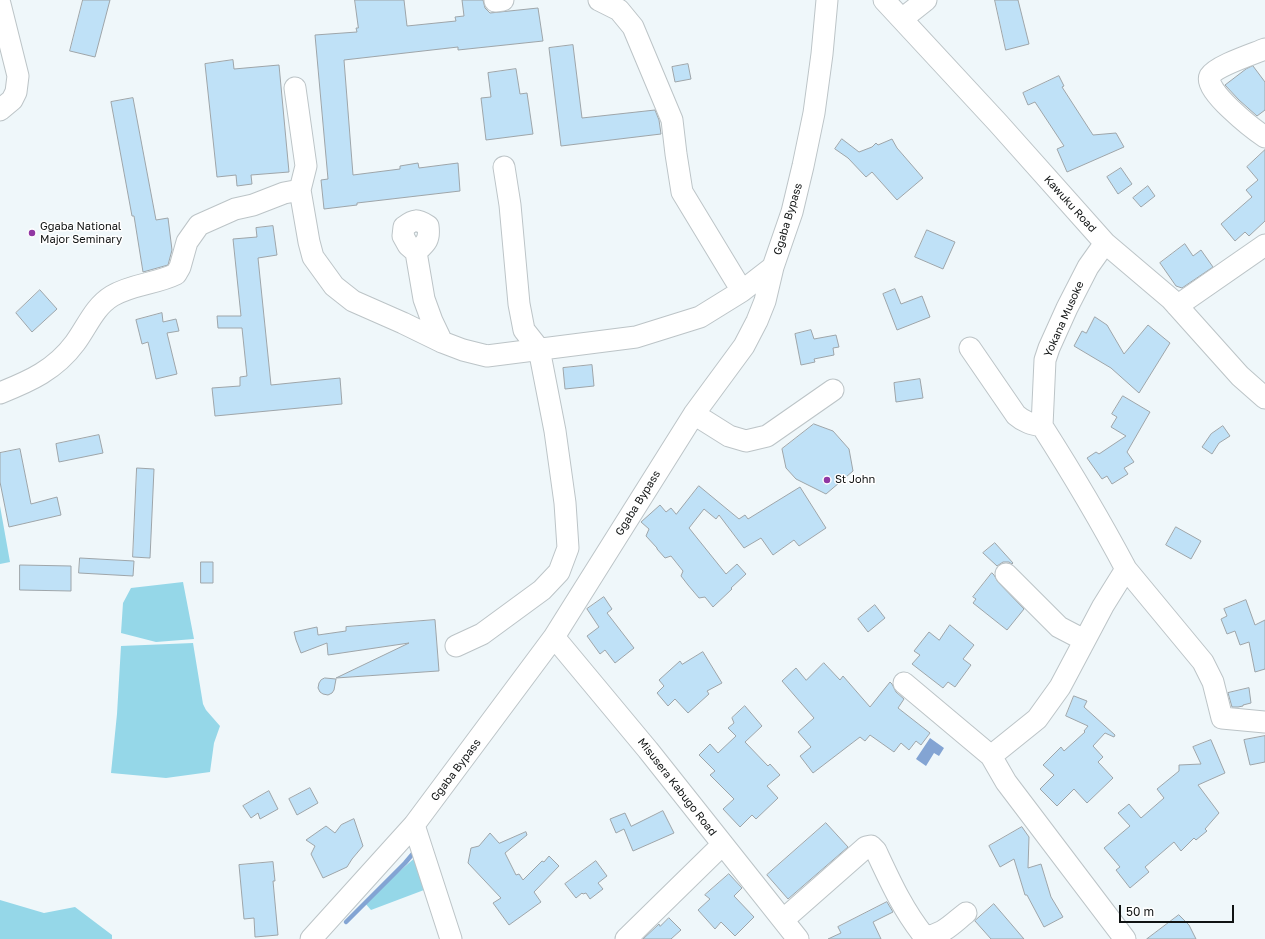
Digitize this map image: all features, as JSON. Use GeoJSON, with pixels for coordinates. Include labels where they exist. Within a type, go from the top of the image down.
{"type":"FeatureCollection","features":[{"type":"Feature","properties":{"kind":"street"},"geometry":{"type":"LineString","coordinates":[[598,0],[619,10],[634,27],[672,120],[682,192],[742,291]]}},
{"type":"Feature","properties":{"kind":"street","name":"Ggaba Bypass"},"geometry":{"type":"LineString","coordinates":[[311,939],[414,825],[554,636],[694,414],[748,339],[758,321],[765,301],[773,267],[792,212],[814,112],[822,54],[827,0]]}},
{"type":"Feature","properties":{"kind":"street","name":"Kawuku Road"},"geometry":{"type":"LineString","coordinates":[[884,0],[998,123],[1105,243],[1171,299],[1240,376],[1265,398]]}},
{"type":"Feature","properties":{"kind":"street"},"geometry":{"type":"LineString","coordinates":[[902,19],[926,0]]}},
{"type":"Feature","properties":{"kind":"street"},"geometry":{"type":"LineString","coordinates":[[0,4],[18,76],[16,92],[12,100],[0,110]]}},
{"type":"Feature","properties":{"kind":"street"},"geometry":{"type":"LineString","coordinates":[[1262,129],[1231,110],[1210,86],[1209,80],[1211,75],[1219,67],[1265,49]]}},
{"type":"Feature","properties":{"kind":"street"},"geometry":{"type":"LineString","coordinates":[[295,88],[306,166],[300,190],[313,257],[334,286],[353,301],[404,323],[442,342],[463,350],[486,356],[636,337],[700,317],[742,291],[773,267]]}},
{"type":"Feature","properties":{"kind":"street"},"geometry":{"type":"LineString","coordinates":[[456,646],[482,634],[542,590],[559,572],[568,548],[565,503],[555,431],[539,349],[524,330],[510,205],[504,167]]}},
{"type":"Feature","properties":{"kind":"street"},"geometry":{"type":"LineString","coordinates":[[0,393],[32,380],[57,363],[75,343],[93,313],[112,296],[134,287],[176,274],[188,242],[199,225],[235,209],[253,205],[284,193],[300,190]]}},
{"type":"Feature","properties":{"kind":"street","name":"Yokana Musoke"},"geometry":{"type":"LineString","coordinates":[[1042,426],[1045,360],[1049,348],[1088,267],[1105,243]]}},
{"type":"Feature","properties":{"kind":"street"},"geometry":{"type":"LineString","coordinates":[[1177,306],[1265,245]]}},
{"type":"Feature","properties":{"kind":"street"},"geometry":{"type":"LineString","coordinates":[[416,252],[424,299],[442,342]]}},
{"type":"Feature","properties":{"kind":"street"},"geometry":{"type":"LineString","coordinates":[[404,323],[424,299]]}},
{"type":"Feature","properties":{"kind":"street"},"geometry":{"type":"LineString","coordinates":[[970,348],[1016,415],[1023,421],[1030,424],[1042,426],[1078,482],[1126,569],[1200,656],[1213,682],[1222,718],[1265,722]]}},
{"type":"Feature","properties":{"kind":"street"},"geometry":{"type":"LineString","coordinates":[[694,414],[729,436],[746,441],[767,436],[833,390]]}},
{"type":"Feature","properties":{"kind":"street"},"geometry":{"type":"LineString","coordinates":[[991,756],[1037,719],[1060,687],[1103,606],[1126,569]]}},
{"type":"Feature","properties":{"kind":"street"},"geometry":{"type":"LineString","coordinates":[[1006,574],[1059,627],[1084,640]]}},
{"type":"Feature","properties":{"kind":"street","name":"Misusera Kabugo Road"},"geometry":{"type":"LineString","coordinates":[[554,636],[648,750],[798,939]]}},
{"type":"Feature","properties":{"kind":"street"},"geometry":{"type":"LineString","coordinates":[[904,683],[991,756],[1006,782],[1125,939]]}},
{"type":"Feature","properties":{"kind":"street"},"geometry":{"type":"LineString","coordinates":[[414,825],[451,939]]}},
{"type":"Feature","properties":{"kind":"street"},"geometry":{"type":"LineString","coordinates":[[626,939],[722,845]]}},
{"type":"Feature","properties":{"kind":"street"},"geometry":{"type":"LineString","coordinates":[[783,920],[866,847],[871,846],[876,851],[897,897],[924,936],[932,936],[940,933],[966,913]]}},
{"type":"Feature","properties":{"kind":"shaded area"},"geometry":{"type":"Polygon","coordinates":[[[0,506],[10,562],[0,564],[0,506]]]}},
{"type":"Feature","properties":{"kind":"shaded area"},"geometry":{"type":"Polygon","coordinates":[[[183,582],[194,639],[156,642],[121,633],[123,603],[131,588],[183,582]]]}},
{"type":"Feature","properties":{"kind":"shaded area"},"geometry":{"type":"Polygon","coordinates":[[[193,643],[203,704],[206,710],[220,726],[214,743],[210,772],[166,778],[111,773],[117,714],[121,646],[193,643]]]}},
{"type":"Feature","properties":{"kind":"shaded area"},"geometry":{"type":"Polygon","coordinates":[[[930,738],[944,748],[939,756],[934,753],[926,766],[916,759],[930,738]]]}},
{"type":"Feature","properties":{"kind":"shaded area"},"geometry":{"type":"Polygon","coordinates":[[[417,856],[424,890],[371,910],[364,902],[417,856]]]}},
{"type":"Feature","properties":{"kind":"shaded area"},"geometry":{"type":"Polygon","coordinates":[[[0,900],[44,913],[75,907],[112,935],[112,939],[0,939],[0,900]]]}},
{"type":"Feature","properties":{"kind":"building"},"geometry":{"type":"Polygon","coordinates":[[[83,0],[110,0],[95,57],[70,51],[83,0]]]}},
{"type":"Feature","properties":{"kind":"building"},"geometry":{"type":"Polygon","coordinates":[[[355,0],[404,0],[407,26],[456,21],[455,17],[464,16],[462,0],[483,0],[485,8],[490,13],[538,8],[543,41],[458,50],[458,47],[344,60],[353,175],[400,169],[400,166],[418,163],[419,168],[458,163],[460,191],[357,203],[357,205],[324,209],[321,180],[328,179],[315,35],[357,32],[356,28],[358,28],[355,0]]]}},
{"type":"Feature","properties":{"kind":"building"},"geometry":{"type":"Polygon","coordinates":[[[995,0],[1018,0],[1029,44],[1006,50],[995,0]]]}},
{"type":"Feature","properties":{"kind":"building"},"geometry":{"type":"Polygon","coordinates":[[[573,45],[582,118],[655,110],[659,120],[661,134],[561,146],[549,48],[573,45]]]}},
{"type":"Feature","properties":{"kind":"building"},"geometry":{"type":"Polygon","coordinates":[[[233,60],[234,69],[279,65],[289,172],[251,175],[252,184],[237,186],[236,175],[217,177],[205,64],[233,60]]]}},
{"type":"Feature","properties":{"kind":"building"},"geometry":{"type":"Polygon","coordinates":[[[688,64],[691,79],[675,82],[672,67],[688,64]]]}},
{"type":"Feature","properties":{"kind":"building"},"geometry":{"type":"Polygon","coordinates":[[[1253,66],[1265,82],[1265,110],[1257,116],[1225,85],[1246,69],[1253,66]]]}},
{"type":"Feature","properties":{"kind":"building"},"geometry":{"type":"Polygon","coordinates":[[[516,69],[520,94],[527,93],[533,134],[486,140],[481,98],[491,97],[488,73],[516,69]]]}},
{"type":"Feature","properties":{"kind":"building"},"geometry":{"type":"Polygon","coordinates":[[[1059,76],[1064,86],[1062,87],[1093,135],[1116,133],[1124,147],[1067,172],[1057,149],[1064,146],[1035,102],[1028,105],[1023,93],[1059,76]]]}},
{"type":"Feature","properties":{"kind":"building"},"geometry":{"type":"Polygon","coordinates":[[[133,98],[156,220],[168,218],[172,250],[168,265],[143,272],[134,216],[132,216],[111,102],[133,98]]]}},
{"type":"Feature","properties":{"kind":"building"},"geometry":{"type":"Polygon","coordinates":[[[842,139],[859,152],[872,147],[876,143],[878,145],[892,139],[897,148],[923,178],[897,200],[872,172],[866,177],[848,158],[835,149],[842,139]]]}},
{"type":"Feature","properties":{"kind":"building"},"geometry":{"type":"Polygon","coordinates":[[[1265,150],[1265,221],[1249,236],[1245,232],[1235,241],[1221,224],[1252,197],[1246,190],[1258,180],[1247,167],[1265,150]]]}},
{"type":"Feature","properties":{"kind":"building"},"geometry":{"type":"Polygon","coordinates":[[[1121,168],[1132,184],[1118,194],[1107,177],[1121,168]]]}},
{"type":"Feature","properties":{"kind":"building"},"geometry":{"type":"Polygon","coordinates":[[[1148,186],[1155,196],[1141,207],[1133,198],[1148,186]]]}},
{"type":"Feature","properties":{"kind":"building"},"geometry":{"type":"Polygon","coordinates":[[[273,226],[277,255],[258,258],[271,385],[340,378],[342,404],[215,416],[212,388],[240,386],[240,377],[247,376],[242,328],[218,328],[217,316],[241,316],[233,239],[257,237],[256,228],[273,226]]]}},
{"type":"Feature","properties":{"kind":"building"},"geometry":{"type":"Polygon","coordinates":[[[927,230],[955,242],[943,269],[915,257],[927,230]]]}},
{"type":"Feature","properties":{"kind":"building"},"geometry":{"type":"Polygon","coordinates":[[[1185,244],[1193,256],[1201,250],[1213,267],[1182,288],[1176,286],[1160,263],[1185,244]]]}},
{"type":"Feature","properties":{"kind":"building"},"geometry":{"type":"Polygon","coordinates":[[[895,289],[901,304],[922,296],[930,317],[897,330],[883,294],[895,289]]]}},
{"type":"Feature","properties":{"kind":"building"},"geometry":{"type":"Polygon","coordinates":[[[40,290],[57,309],[32,332],[16,313],[40,290]]]}},
{"type":"Feature","properties":{"kind":"building"},"geometry":{"type":"Polygon","coordinates":[[[162,313],[163,322],[176,319],[179,331],[167,333],[177,374],[156,379],[148,342],[142,344],[136,320],[162,313]]]}},
{"type":"Feature","properties":{"kind":"building"},"geometry":{"type":"Polygon","coordinates":[[[1095,317],[1107,325],[1124,354],[1148,325],[1170,343],[1139,393],[1111,368],[1074,346],[1082,331],[1086,333],[1095,317]]]}},
{"type":"Feature","properties":{"kind":"building"},"geometry":{"type":"Polygon","coordinates":[[[811,330],[814,339],[836,335],[839,347],[833,348],[834,355],[814,359],[815,362],[801,365],[795,334],[811,330]]]}},
{"type":"Feature","properties":{"kind":"building"},"geometry":{"type":"Polygon","coordinates":[[[592,365],[594,386],[565,389],[563,368],[592,365]]]}},
{"type":"Feature","properties":{"kind":"building"},"geometry":{"type":"Polygon","coordinates":[[[920,379],[923,398],[896,402],[894,383],[920,379]]]}},
{"type":"Feature","properties":{"kind":"building"},"geometry":{"type":"Polygon","coordinates":[[[1123,396],[1150,412],[1127,452],[1134,462],[1124,468],[1128,474],[1112,484],[1107,476],[1102,479],[1087,458],[1096,452],[1099,454],[1126,436],[1111,427],[1117,417],[1112,414],[1123,396]]]}},
{"type":"Feature","properties":{"kind":"building"},"geometry":{"type":"Polygon","coordinates":[[[814,424],[833,431],[849,449],[853,471],[826,494],[796,479],[786,468],[782,449],[814,424]]]}},
{"type":"Feature","properties":{"kind":"building"},"geometry":{"type":"Polygon","coordinates":[[[1223,426],[1230,436],[1219,443],[1212,454],[1202,447],[1211,434],[1223,426]]]}},
{"type":"Feature","properties":{"kind":"building"},"geometry":{"type":"Polygon","coordinates":[[[99,435],[103,453],[59,462],[56,444],[99,435]]]}},
{"type":"Feature","properties":{"kind":"building"},"geometry":{"type":"Polygon","coordinates":[[[20,449],[31,504],[57,497],[61,515],[9,527],[0,482],[0,453],[20,449]]]}},
{"type":"Feature","properties":{"kind":"building"},"geometry":{"type":"Polygon","coordinates":[[[137,468],[154,469],[150,558],[133,557],[137,468]]]}},
{"type":"Feature","properties":{"kind":"building"},"geometry":{"type":"Polygon","coordinates":[[[699,486],[739,519],[745,515],[748,519],[800,487],[826,528],[799,546],[794,540],[773,555],[761,538],[744,548],[719,515],[716,519],[704,509],[689,528],[726,574],[737,564],[746,574],[713,607],[705,597],[699,598],[688,585],[681,576],[683,571],[671,556],[665,558],[657,549],[646,536],[649,529],[641,522],[660,505],[666,512],[671,508],[676,514],[699,486]]]}},
{"type":"Feature","properties":{"kind":"building"},"geometry":{"type":"Polygon","coordinates":[[[1176,527],[1201,541],[1191,559],[1166,545],[1176,527]]]}},
{"type":"Feature","properties":{"kind":"building"},"geometry":{"type":"Polygon","coordinates":[[[995,543],[1013,563],[1012,564],[1009,562],[1003,562],[997,566],[983,553],[995,543]]]}},
{"type":"Feature","properties":{"kind":"building"},"geometry":{"type":"Polygon","coordinates":[[[80,558],[134,561],[133,576],[79,573],[80,558]]]}},
{"type":"Feature","properties":{"kind":"building"},"geometry":{"type":"Polygon","coordinates":[[[201,562],[213,562],[213,583],[201,583],[201,562]]]}},
{"type":"Feature","properties":{"kind":"building"},"geometry":{"type":"Polygon","coordinates":[[[20,565],[71,566],[71,591],[20,590],[20,565]]]}},
{"type":"Feature","properties":{"kind":"building"},"geometry":{"type":"Polygon","coordinates":[[[992,573],[998,582],[1024,609],[1007,630],[973,603],[976,599],[973,597],[992,573]]]}},
{"type":"Feature","properties":{"kind":"building"},"geometry":{"type":"Polygon","coordinates":[[[604,597],[612,609],[607,613],[634,648],[615,663],[605,650],[600,654],[587,636],[599,627],[587,609],[604,597]]]}},
{"type":"Feature","properties":{"kind":"building"},"geometry":{"type":"Polygon","coordinates":[[[1246,600],[1255,625],[1265,620],[1265,669],[1255,672],[1249,642],[1240,645],[1235,631],[1227,634],[1221,619],[1227,616],[1224,609],[1246,600]]]}},
{"type":"Feature","properties":{"kind":"building"},"geometry":{"type":"Polygon","coordinates":[[[875,605],[885,618],[868,632],[858,619],[875,605]]]}},
{"type":"Feature","properties":{"kind":"building"},"geometry":{"type":"Polygon","coordinates":[[[435,620],[439,671],[336,678],[409,643],[328,655],[327,643],[301,653],[294,632],[317,627],[318,635],[346,631],[346,627],[435,620]]]}},
{"type":"Feature","properties":{"kind":"building"},"geometry":{"type":"Polygon","coordinates":[[[950,625],[974,645],[963,659],[971,665],[955,687],[948,682],[943,688],[912,664],[920,655],[914,651],[929,632],[939,640],[950,625]]]}},
{"type":"Feature","properties":{"kind":"building"},"geometry":{"type":"Polygon","coordinates":[[[703,652],[722,683],[707,691],[709,694],[688,713],[675,699],[668,706],[657,693],[664,686],[659,680],[680,661],[682,664],[703,652]]]}},
{"type":"Feature","properties":{"kind":"building"},"geometry":{"type":"Polygon","coordinates":[[[824,663],[840,680],[843,676],[870,707],[890,682],[896,692],[904,699],[898,708],[930,733],[921,745],[916,741],[909,750],[901,743],[894,752],[870,735],[865,741],[860,737],[813,773],[800,756],[811,747],[798,732],[814,718],[782,681],[796,668],[806,680],[824,663]]]}},
{"type":"Feature","properties":{"kind":"building"},"geometry":{"type":"Polygon","coordinates":[[[325,678],[336,679],[334,690],[328,695],[320,692],[318,688],[321,680],[325,678]]]}},
{"type":"Feature","properties":{"kind":"building"},"geometry":{"type":"Polygon","coordinates":[[[1249,688],[1251,703],[1243,706],[1232,707],[1228,693],[1249,688]]]}},
{"type":"Feature","properties":{"kind":"building"},"geometry":{"type":"Polygon","coordinates":[[[1074,696],[1087,701],[1084,707],[1115,735],[1114,737],[1105,733],[1093,746],[1103,757],[1098,762],[1113,778],[1087,803],[1074,789],[1057,806],[1040,789],[1054,775],[1043,765],[1061,747],[1064,751],[1085,732],[1084,731],[1088,726],[1066,716],[1074,696]]]}},
{"type":"Feature","properties":{"kind":"building"},"geometry":{"type":"Polygon","coordinates":[[[745,706],[762,726],[745,742],[768,766],[770,764],[780,775],[767,786],[778,798],[756,819],[752,815],[740,827],[723,809],[734,799],[710,775],[715,771],[699,755],[710,744],[718,753],[736,736],[728,728],[734,723],[732,718],[745,706]]]}},
{"type":"Feature","properties":{"kind":"building"},"geometry":{"type":"Polygon","coordinates":[[[1265,736],[1265,762],[1250,765],[1244,740],[1265,736]]]}},
{"type":"Feature","properties":{"kind":"building"},"geometry":{"type":"Polygon","coordinates":[[[1211,740],[1225,773],[1198,785],[1219,813],[1205,829],[1207,831],[1196,840],[1194,838],[1181,851],[1174,842],[1145,867],[1149,872],[1130,888],[1116,870],[1120,867],[1104,848],[1130,826],[1118,813],[1129,804],[1141,818],[1164,798],[1157,789],[1179,771],[1179,765],[1201,764],[1193,747],[1211,740]]]}},
{"type":"Feature","properties":{"kind":"building"},"geometry":{"type":"Polygon","coordinates":[[[310,788],[318,803],[297,815],[289,799],[310,788]]]}},
{"type":"Feature","properties":{"kind":"building"},"geometry":{"type":"Polygon","coordinates":[[[269,791],[278,809],[260,819],[258,813],[251,818],[243,806],[269,791]]]}},
{"type":"Feature","properties":{"kind":"building"},"geometry":{"type":"Polygon","coordinates":[[[663,811],[674,833],[633,851],[624,829],[616,833],[610,819],[625,813],[631,826],[663,811]]]}},
{"type":"Feature","properties":{"kind":"building"},"geometry":{"type":"Polygon","coordinates":[[[354,819],[363,846],[347,867],[323,878],[311,854],[315,846],[306,840],[326,826],[335,833],[341,825],[354,819]]]}},
{"type":"Feature","properties":{"kind":"building"},"geometry":{"type":"Polygon","coordinates":[[[826,823],[848,847],[788,899],[767,875],[826,823]]]}},
{"type":"Feature","properties":{"kind":"building"},"geometry":{"type":"Polygon","coordinates":[[[1022,827],[1029,837],[1028,868],[1041,864],[1051,897],[1063,917],[1044,927],[1027,895],[1025,895],[1014,859],[1000,867],[989,846],[1022,827]]]}},
{"type":"Feature","properties":{"kind":"building"},"geometry":{"type":"Polygon","coordinates":[[[526,832],[527,835],[505,853],[516,875],[519,874],[523,880],[549,856],[559,866],[534,892],[541,902],[509,925],[493,903],[501,898],[468,863],[471,848],[479,846],[490,833],[499,843],[526,832]]]}},
{"type":"Feature","properties":{"kind":"building"},"geometry":{"type":"Polygon","coordinates":[[[596,861],[607,876],[598,883],[603,889],[590,899],[586,893],[582,893],[576,898],[565,884],[596,861]]]}},
{"type":"Feature","properties":{"kind":"building"},"geometry":{"type":"Polygon","coordinates":[[[273,862],[275,881],[273,881],[278,935],[255,937],[254,918],[244,919],[239,865],[273,862]]]}},
{"type":"Feature","properties":{"kind":"building"},"geometry":{"type":"Polygon","coordinates":[[[729,874],[742,888],[734,896],[754,917],[735,936],[721,922],[715,929],[698,910],[710,899],[705,895],[729,874]]]}},
{"type":"Feature","properties":{"kind":"building"},"geometry":{"type":"Polygon","coordinates":[[[887,902],[893,912],[873,922],[881,939],[828,939],[841,933],[838,927],[887,902]]]}},
{"type":"Feature","properties":{"kind":"building"},"geometry":{"type":"Polygon","coordinates":[[[994,904],[1024,939],[991,939],[975,921],[994,904]]]}},
{"type":"Feature","properties":{"kind":"building"},"geometry":{"type":"Polygon","coordinates":[[[1179,915],[1189,925],[1196,939],[1147,939],[1179,915]]]}},
{"type":"Feature","properties":{"kind":"building"},"geometry":{"type":"Polygon","coordinates":[[[669,918],[681,930],[671,939],[643,939],[659,924],[660,926],[669,918]]]}},
{"type":"Feature","properties":{"kind":"waterway"},"geometry":{"type":"LineString","coordinates":[[346,922],[416,850]]}},
{"type":"Feature","properties":{"kind":"place","name":"Ggaba National Major Seminary"},"geometry":{"type":"Point","coordinates":[32,233]}},
{"type":"Feature","properties":{"kind":"place","name":"St John"},"geometry":{"type":"Point","coordinates":[827,480]}}]}
